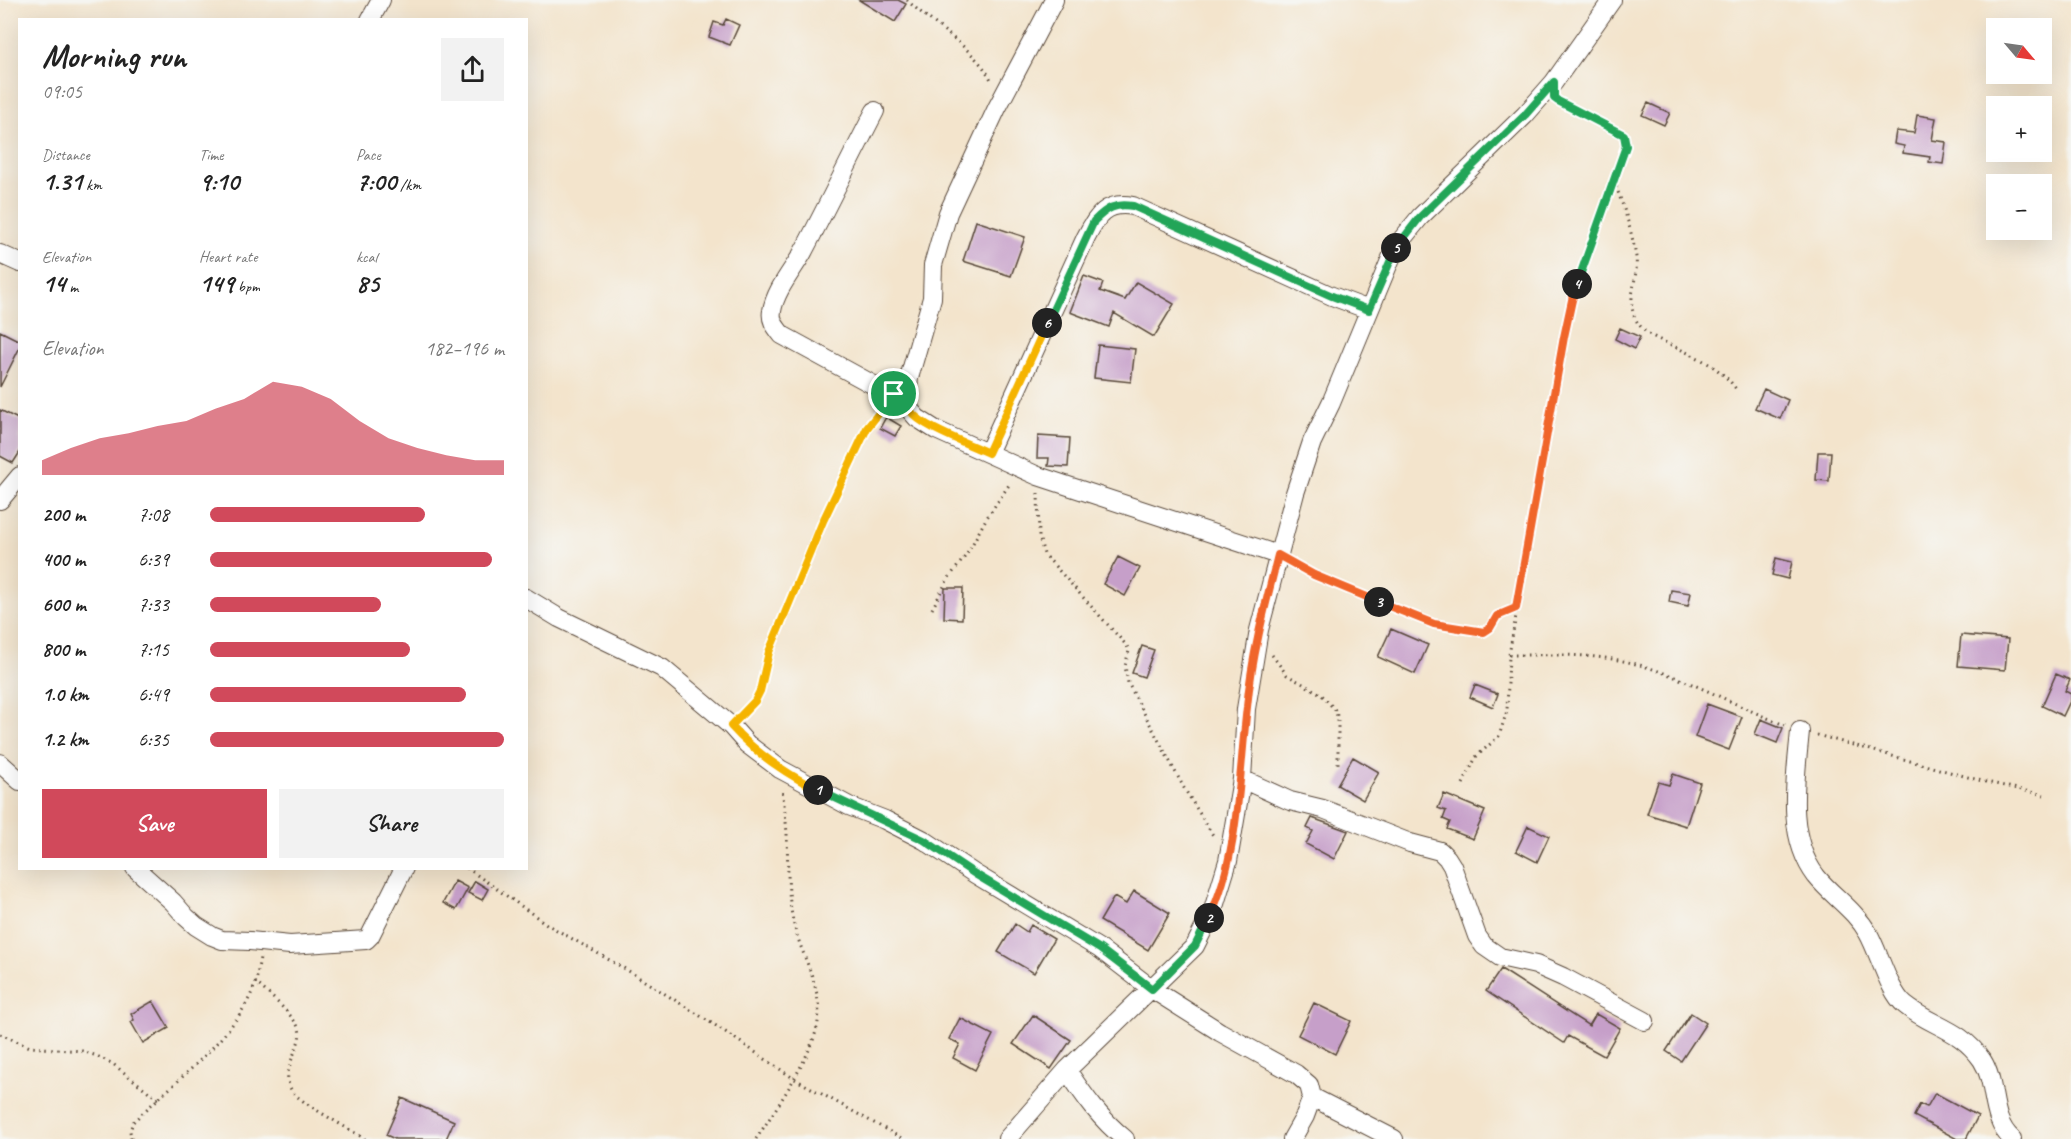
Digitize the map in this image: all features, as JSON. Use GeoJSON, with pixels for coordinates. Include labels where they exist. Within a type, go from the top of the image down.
{"type":"FeatureCollection","features":[{"type":"Feature","properties":{"kind":"street"},"geometry":{"type":"LineString","coordinates":[[371,18],[381,0]]}},
{"type":"Feature","properties":{"kind":"street"},"geometry":{"type":"LineString","coordinates":[[900,395],[909,378],[932,298],[933,265],[948,213],[997,108],[1054,0]]}},
{"type":"Feature","properties":{"kind":"street"},"geometry":{"type":"LineString","coordinates":[[1007,1139],[1067,1070],[1195,946],[1213,910],[1228,861],[1242,779],[1246,709],[1258,630],[1295,493],[1312,442],[1331,403],[1391,258],[1407,231],[1525,115],[1554,82],[1612,0]]}},
{"type":"Feature","properties":{"kind":"street"},"geometry":{"type":"LineString","coordinates":[[875,111],[772,309],[773,325],[782,335],[840,369],[900,395],[917,418],[936,430],[1030,472],[1278,555]]}},
{"type":"Feature","properties":{"kind":"street"},"geometry":{"type":"LineString","coordinates":[[988,453],[1094,221],[1105,210],[1114,206],[1122,204],[1133,206],[1332,296],[1369,310]]}},
{"type":"Feature","properties":{"kind":"street"},"geometry":{"type":"LineString","coordinates":[[0,254],[18,262]]}},
{"type":"Feature","properties":{"kind":"street"},"geometry":{"type":"LineString","coordinates":[[0,500],[18,478]]}},
{"type":"Feature","properties":{"kind":"street"},"geometry":{"type":"LineString","coordinates":[[528,599],[559,618],[662,668],[731,726],[747,744],[780,769],[849,806],[885,820],[924,840],[975,874],[1100,949],[1152,989],[1220,1032],[1296,1074],[1309,1085],[1312,1097],[1305,1116],[1292,1139]]}},
{"type":"Feature","properties":{"kind":"street"},"geometry":{"type":"LineString","coordinates":[[1800,730],[1794,797],[1797,831],[1805,858],[1816,876],[1851,911],[1867,932],[1897,997],[1914,1011],[1952,1031],[1970,1046],[1982,1061],[1990,1078],[1998,1121],[2012,1139]]}},
{"type":"Feature","properties":{"kind":"street"},"geometry":{"type":"LineString","coordinates":[[0,763],[18,779]]}},
{"type":"Feature","properties":{"kind":"street"},"geometry":{"type":"LineString","coordinates":[[1242,779],[1290,801],[1323,809],[1410,843],[1440,851],[1448,858],[1452,866],[1477,936],[1492,953],[1536,965],[1645,1021]]}},
{"type":"Feature","properties":{"kind":"street"},"geometry":{"type":"LineString","coordinates":[[137,870],[186,917],[212,936],[222,940],[290,945],[366,940],[374,929],[403,870]]}},
{"type":"Feature","properties":{"kind":"street"},"geometry":{"type":"LineString","coordinates":[[1067,1070],[1084,1096],[1109,1126],[1125,1139]]}},
{"type":"Feature","properties":{"kind":"street"},"geometry":{"type":"LineString","coordinates":[[1312,1097],[1394,1139]]}},
{"type":"Feature","properties":{"kind":"path"},"geometry":{"type":"LineString","coordinates":[[907,0],[923,16],[948,33],[987,71],[993,86],[997,108]]}},
{"type":"Feature","properties":{"kind":"path"},"geometry":{"type":"LineString","coordinates":[[1463,784],[1476,758],[1499,736],[1507,711],[1509,655],[1516,608],[1572,300],[1626,146],[1624,135],[1554,98],[1554,82]]}},
{"type":"Feature","properties":{"kind":"path"},"geometry":{"type":"LineString","coordinates":[[1614,180],[1623,205],[1636,258],[1631,302],[1634,318],[1642,329],[1657,338],[1711,364],[1728,377],[1736,389]]}},
{"type":"Feature","properties":{"kind":"path"},"geometry":{"type":"LineString","coordinates":[[731,726],[755,701],[760,691],[769,652],[823,521],[867,428],[900,395]]}},
{"type":"Feature","properties":{"kind":"path"},"geometry":{"type":"LineString","coordinates":[[932,609],[997,501],[1030,472]]}},
{"type":"Feature","properties":{"kind":"path"},"geometry":{"type":"LineString","coordinates":[[1030,472],[1039,537],[1044,554],[1127,646],[1129,651],[1125,666],[1128,683],[1184,788],[1228,861]]}},
{"type":"Feature","properties":{"kind":"path"},"geometry":{"type":"LineString","coordinates":[[1278,555],[1314,575],[1418,619],[1450,628],[1484,632],[1490,628],[1497,616],[1516,608]]}},
{"type":"Feature","properties":{"kind":"path"},"geometry":{"type":"LineString","coordinates":[[1258,630],[1287,675],[1322,694],[1336,711],[1338,765]]}},
{"type":"Feature","properties":{"kind":"path"},"geometry":{"type":"LineString","coordinates":[[1509,655],[1602,658],[1635,664],[1686,681],[1750,711],[1800,730],[1971,778],[2044,795]]}},
{"type":"Feature","properties":{"kind":"path"},"geometry":{"type":"LineString","coordinates":[[756,1139],[793,1078],[811,1043],[818,1022],[817,998],[795,926],[789,896],[787,832],[780,769]]}},
{"type":"Feature","properties":{"kind":"path"},"geometry":{"type":"LineString","coordinates":[[470,870],[548,925],[627,970],[793,1078],[903,1139]]}},
{"type":"Feature","properties":{"kind":"path"},"geometry":{"type":"LineString","coordinates":[[131,1139],[130,1131],[133,1122],[230,1028],[243,1008],[255,982],[262,942]]}},
{"type":"Feature","properties":{"kind":"path"},"geometry":{"type":"LineString","coordinates":[[255,982],[296,1023],[300,1032],[290,1065],[291,1090],[302,1101],[365,1139]]}},
{"type":"Feature","properties":{"kind":"path"},"geometry":{"type":"LineString","coordinates":[[0,1034],[30,1047],[82,1051],[97,1056],[113,1064],[158,1099]]}},
{"type":"Feature","properties":{"kind":"building"},"geometry":{"type":"Polygon","coordinates":[[[859,0],[898,0],[906,4],[895,22],[859,0]]]}},
{"type":"Feature","properties":{"kind":"building"},"geometry":{"type":"Polygon","coordinates":[[[726,19],[739,25],[730,45],[709,37],[714,22],[723,25],[726,19]]]}},
{"type":"Feature","properties":{"kind":"building"},"geometry":{"type":"Polygon","coordinates":[[[1648,103],[1670,113],[1664,125],[1642,115],[1648,103]]]}},
{"type":"Feature","properties":{"kind":"building"},"geometry":{"type":"Polygon","coordinates":[[[1917,115],[1936,118],[1932,140],[1946,142],[1943,164],[1929,162],[1930,157],[1903,153],[1904,146],[1894,144],[1896,131],[1914,133],[1917,115]]]}},
{"type":"Feature","properties":{"kind":"building"},"geometry":{"type":"Polygon","coordinates":[[[976,221],[1025,237],[1011,276],[963,261],[976,221]]]}},
{"type":"Feature","properties":{"kind":"building"},"geometry":{"type":"Polygon","coordinates":[[[1084,276],[1103,283],[1100,291],[1125,300],[1136,282],[1174,304],[1154,337],[1114,313],[1109,327],[1070,312],[1084,276]]]}},
{"type":"Feature","properties":{"kind":"building"},"geometry":{"type":"Polygon","coordinates":[[[1620,328],[1640,337],[1634,349],[1615,339],[1620,328]]]}},
{"type":"Feature","properties":{"kind":"building"},"geometry":{"type":"Polygon","coordinates":[[[0,331],[18,340],[18,351],[0,387],[0,331]]]}},
{"type":"Feature","properties":{"kind":"building"},"geometry":{"type":"Polygon","coordinates":[[[1098,345],[1135,349],[1131,382],[1094,378],[1098,345]]]}},
{"type":"Feature","properties":{"kind":"building"},"geometry":{"type":"Polygon","coordinates":[[[1764,389],[1788,400],[1780,419],[1755,408],[1764,389]]]}},
{"type":"Feature","properties":{"kind":"building"},"geometry":{"type":"Polygon","coordinates":[[[0,410],[18,419],[18,455],[13,463],[0,456],[0,410]]]}},
{"type":"Feature","properties":{"kind":"building"},"geometry":{"type":"Polygon","coordinates":[[[886,417],[901,426],[895,436],[880,428],[886,417]]]}},
{"type":"Feature","properties":{"kind":"building"},"geometry":{"type":"Polygon","coordinates":[[[1038,436],[1070,438],[1068,467],[1048,466],[1049,458],[1037,458],[1038,436]]]}},
{"type":"Feature","properties":{"kind":"building"},"geometry":{"type":"Polygon","coordinates":[[[1818,452],[1831,452],[1829,481],[1816,480],[1818,452]]]}},
{"type":"Feature","properties":{"kind":"building"},"geometry":{"type":"Polygon","coordinates":[[[1118,557],[1140,568],[1125,596],[1103,584],[1118,557]]]}},
{"type":"Feature","properties":{"kind":"building"},"geometry":{"type":"Polygon","coordinates":[[[1776,558],[1792,562],[1788,579],[1772,575],[1776,558]]]}},
{"type":"Feature","properties":{"kind":"building"},"geometry":{"type":"Polygon","coordinates":[[[945,588],[963,588],[962,619],[944,618],[945,588]]]}},
{"type":"Feature","properties":{"kind":"building"},"geometry":{"type":"Polygon","coordinates":[[[1671,590],[1691,593],[1688,606],[1669,602],[1671,590]]]}},
{"type":"Feature","properties":{"kind":"building"},"geometry":{"type":"Polygon","coordinates":[[[1391,629],[1428,645],[1415,674],[1378,657],[1391,629]]]}},
{"type":"Feature","properties":{"kind":"building"},"geometry":{"type":"Polygon","coordinates":[[[1961,635],[2008,639],[2005,670],[1958,666],[1961,635]]]}},
{"type":"Feature","properties":{"kind":"building"},"geometry":{"type":"Polygon","coordinates":[[[1142,646],[1154,650],[1144,677],[1132,673],[1142,646]]]}},
{"type":"Feature","properties":{"kind":"building"},"geometry":{"type":"Polygon","coordinates":[[[2056,674],[2070,680],[2065,691],[2071,694],[2071,699],[2063,716],[2042,706],[2056,674]]]}},
{"type":"Feature","properties":{"kind":"building"},"geometry":{"type":"Polygon","coordinates":[[[1475,685],[1498,694],[1493,707],[1470,697],[1475,685]]]}},
{"type":"Feature","properties":{"kind":"building"},"geometry":{"type":"Polygon","coordinates":[[[1707,704],[1742,717],[1729,750],[1695,737],[1707,704]]]}},
{"type":"Feature","properties":{"kind":"building"},"geometry":{"type":"Polygon","coordinates":[[[1761,719],[1783,728],[1777,743],[1755,734],[1761,719]]]}},
{"type":"Feature","properties":{"kind":"building"},"geometry":{"type":"Polygon","coordinates":[[[1353,757],[1379,772],[1363,800],[1337,785],[1353,757]]]}},
{"type":"Feature","properties":{"kind":"building"},"geometry":{"type":"Polygon","coordinates":[[[1673,774],[1700,783],[1686,826],[1647,814],[1658,782],[1669,785],[1673,774]]]}},
{"type":"Feature","properties":{"kind":"building"},"geometry":{"type":"Polygon","coordinates":[[[1444,794],[1485,811],[1473,839],[1447,829],[1450,822],[1443,819],[1446,811],[1438,808],[1444,794]]]}},
{"type":"Feature","properties":{"kind":"building"},"geometry":{"type":"Polygon","coordinates":[[[1312,818],[1348,831],[1334,859],[1306,844],[1313,831],[1307,828],[1312,818]]]}},
{"type":"Feature","properties":{"kind":"building"},"geometry":{"type":"Polygon","coordinates":[[[1528,826],[1549,836],[1537,862],[1516,851],[1528,826]]]}},
{"type":"Feature","properties":{"kind":"building"},"geometry":{"type":"Polygon","coordinates":[[[455,881],[468,888],[456,910],[443,903],[455,881]]]}},
{"type":"Feature","properties":{"kind":"building"},"geometry":{"type":"Polygon","coordinates":[[[475,881],[488,889],[482,900],[468,893],[475,881]]]}},
{"type":"Feature","properties":{"kind":"building"},"geometry":{"type":"Polygon","coordinates":[[[1134,891],[1170,913],[1148,950],[1100,921],[1114,897],[1126,904],[1134,891]]]}},
{"type":"Feature","properties":{"kind":"building"},"geometry":{"type":"Polygon","coordinates":[[[1015,924],[1027,932],[1031,925],[1054,939],[1034,973],[998,952],[1015,924]]]}},
{"type":"Feature","properties":{"kind":"building"},"geometry":{"type":"Polygon","coordinates":[[[1501,969],[1589,1026],[1596,1014],[1620,1028],[1604,1056],[1568,1036],[1564,1043],[1486,991],[1501,969]]]}},
{"type":"Feature","properties":{"kind":"building"},"geometry":{"type":"Polygon","coordinates":[[[153,1001],[169,1028],[143,1043],[131,1022],[134,1020],[131,1014],[153,1001]]]}},
{"type":"Feature","properties":{"kind":"building"},"geometry":{"type":"Polygon","coordinates":[[[1314,1003],[1351,1021],[1335,1054],[1298,1035],[1314,1003]]]}},
{"type":"Feature","properties":{"kind":"building"},"geometry":{"type":"Polygon","coordinates":[[[1691,1013],[1706,1023],[1681,1061],[1666,1051],[1691,1013]]]}},
{"type":"Feature","properties":{"kind":"building"},"geometry":{"type":"Polygon","coordinates":[[[1033,1015],[1071,1040],[1051,1069],[1013,1044],[1033,1015]]]}},
{"type":"Feature","properties":{"kind":"building"},"geometry":{"type":"Polygon","coordinates":[[[960,1018],[993,1035],[975,1070],[953,1058],[960,1044],[949,1039],[960,1018]]]}},
{"type":"Feature","properties":{"kind":"building"},"geometry":{"type":"Polygon","coordinates":[[[1935,1093],[1978,1116],[1966,1139],[1957,1139],[1914,1116],[1920,1104],[1927,1107],[1935,1093]]]}},
{"type":"Feature","properties":{"kind":"building"},"geometry":{"type":"Polygon","coordinates":[[[402,1098],[454,1121],[446,1139],[395,1139],[386,1135],[402,1098]]]}},
{"type":"Feature","properties":{"kind":"route"},"geometry":{"type":"LineString","coordinates":[[1554,82],[1554,98],[1624,135],[1626,139],[1626,146],[1572,300],[1516,608],[1497,616],[1490,628],[1484,632],[1450,628],[1418,619],[1314,575],[1278,555],[1258,630],[1246,709],[1242,779],[1228,861],[1213,910],[1195,946],[1152,989],[1100,949],[975,874],[924,840],[885,820],[849,806],[780,769],[747,744],[731,726],[755,701],[760,691],[769,652],[823,521],[867,428],[894,394],[907,396],[909,409],[917,418],[936,430],[988,453],[1094,221],[1105,210],[1114,206],[1122,204],[1133,206],[1332,296],[1369,310],[1391,258],[1407,231],[1525,115],[1554,82]]}}]}
